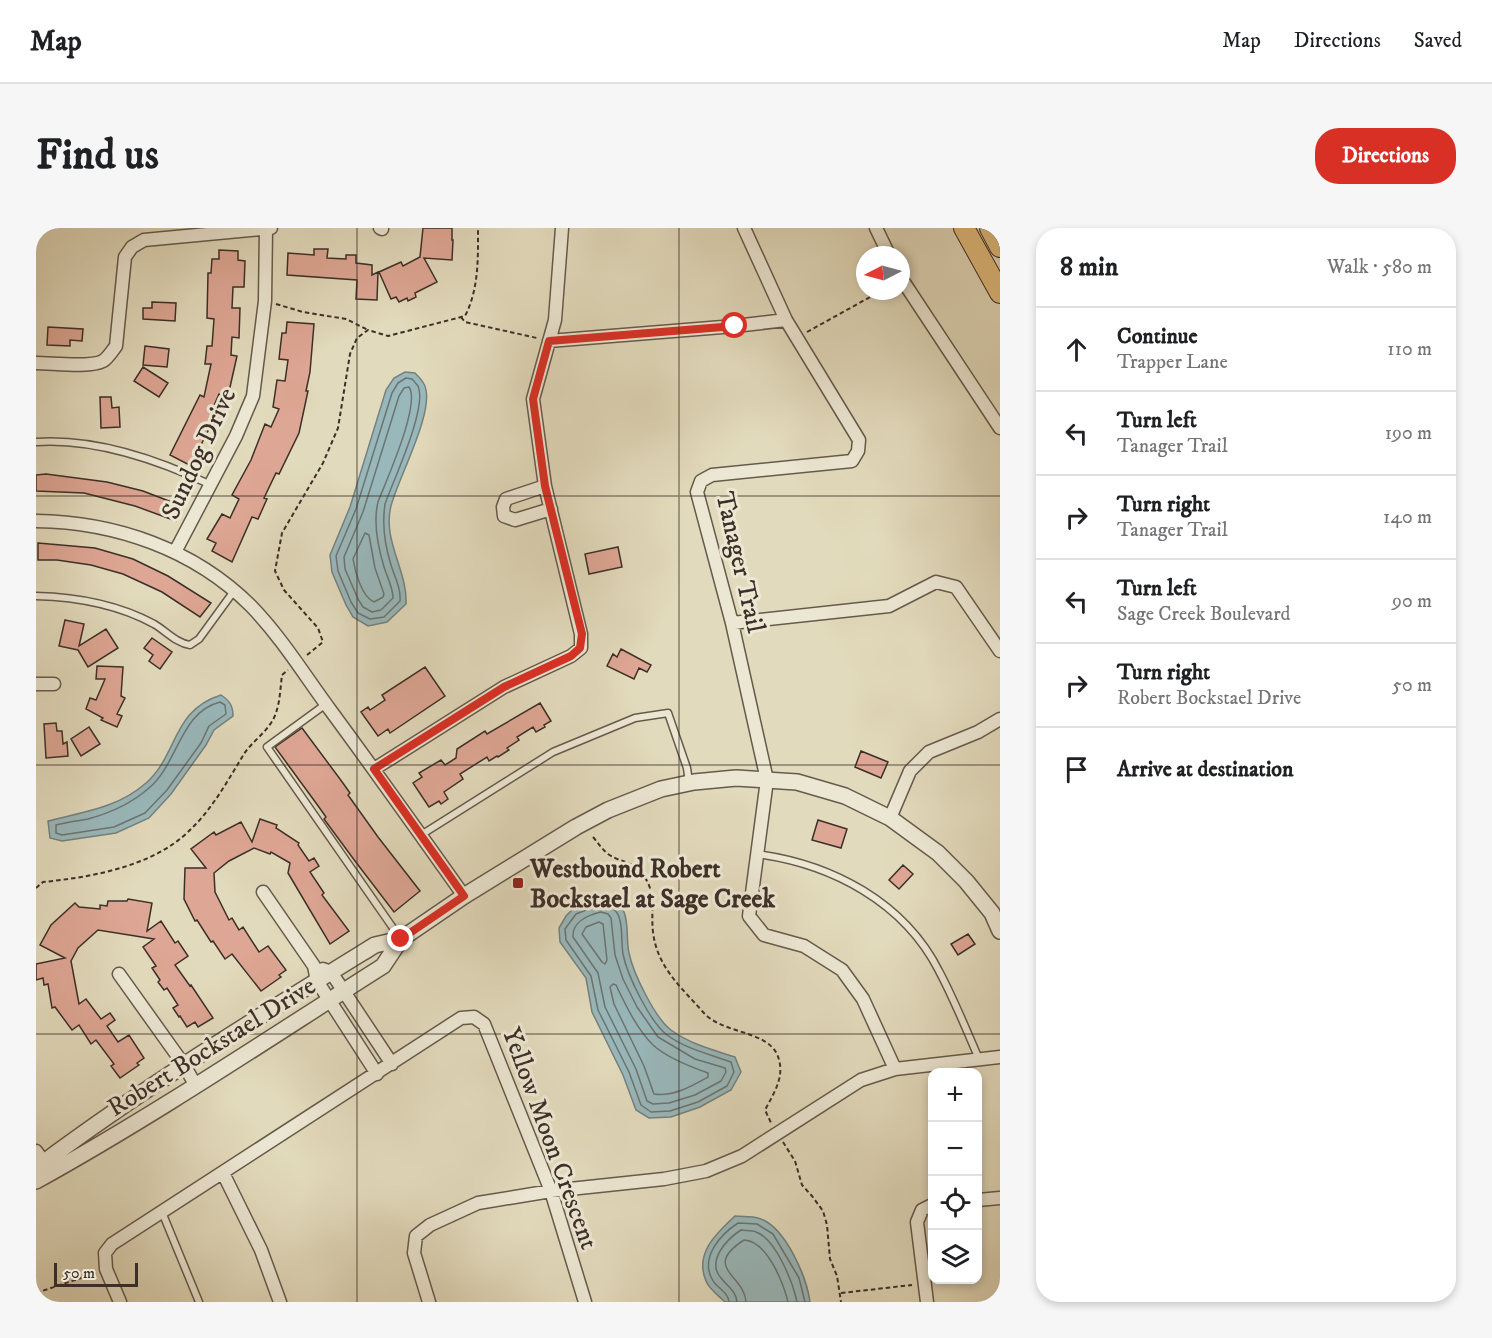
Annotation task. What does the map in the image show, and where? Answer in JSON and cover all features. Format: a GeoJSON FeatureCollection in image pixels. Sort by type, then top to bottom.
{"type":"FeatureCollection","features":[{"type":"Feature","properties":{"kind":"highway"},"geometry":{"type":"LineString","coordinates":[[964,228],[1000,293]]}},
{"type":"Feature","properties":{"kind":"highway"},"geometry":{"type":"LineString","coordinates":[[990,228],[1000,247]]}},
{"type":"Feature","properties":{"kind":"street","name":"Sundog Drive"},"geometry":{"type":"LineString","coordinates":[[175,552],[236,436],[253,396],[265,301],[266,228]]}},
{"type":"Feature","properties":{"kind":"street"},"geometry":{"type":"LineString","coordinates":[[36,363],[93,364],[104,360],[111,353],[116,346],[125,257],[132,247],[144,240],[271,228]]}},
{"type":"Feature","properties":{"kind":"street"},"geometry":{"type":"LineString","coordinates":[[374,769],[504,687],[571,656],[580,648],[582,634],[545,486],[533,399],[555,320],[562,228]]}},
{"type":"Feature","properties":{"kind":"street","name":"Tanager Trail"},"geometry":{"type":"LineString","coordinates":[[744,228],[786,320],[859,440],[858,452],[852,461],[712,475],[701,482],[697,492],[732,623],[767,780]]}},
{"type":"Feature","properties":{"kind":"street"},"geometry":{"type":"LineString","coordinates":[[876,228],[885,246]]}},
{"type":"Feature","properties":{"kind":"street"},"geometry":{"type":"LineString","coordinates":[[910,292],[1000,428]]}},
{"type":"Feature","properties":{"kind":"street"},"geometry":{"type":"LineString","coordinates":[[549,341],[786,320]]}},
{"type":"Feature","properties":{"kind":"street"},"geometry":{"type":"LineString","coordinates":[[545,486],[506,499],[502,507],[504,516],[515,520],[551,509]]}},
{"type":"Feature","properties":{"kind":"street"},"geometry":{"type":"LineString","coordinates":[[36,521],[76,523],[120,531],[175,552],[234,591],[273,631],[464,896]]}},
{"type":"Feature","properties":{"kind":"street"},"geometry":{"type":"LineString","coordinates":[[732,623],[889,606],[936,582],[956,586],[1000,651]]}},
{"type":"Feature","properties":{"kind":"street"},"geometry":{"type":"LineString","coordinates":[[36,684],[54,684]]}},
{"type":"Feature","properties":{"kind":"street"},"geometry":{"type":"LineString","coordinates":[[890,818],[910,771],[929,752],[978,732],[1000,719]]}},
{"type":"Feature","properties":{"kind":"street","name":"Robert Bockstael Drive"},"geometry":{"type":"LineString","coordinates":[[39,1160],[331,972],[375,945],[401,939],[464,896],[576,827],[641,795],[689,783],[736,778],[797,782],[845,796],[890,818],[938,853],[996,909],[1000,931]]}},
{"type":"Feature","properties":{"kind":"street"},"geometry":{"type":"LineString","coordinates":[[767,780],[749,916],[764,935],[804,945],[842,970],[863,999],[895,1069]]}},
{"type":"Feature","properties":{"kind":"street"},"geometry":{"type":"LineString","coordinates":[[263,892],[314,966],[317,981],[377,1074]]}},
{"type":"Feature","properties":{"kind":"street","name":"Robert Bockstael Drive"},"geometry":{"type":"LineString","coordinates":[[36,1181],[196,1086],[383,966],[401,939]]}},
{"type":"Feature","properties":{"kind":"street"},"geometry":{"type":"LineString","coordinates":[[314,966],[331,972],[392,1064]]}},
{"type":"Feature","properties":{"kind":"street"},"geometry":{"type":"LineString","coordinates":[[119,974],[184,1065],[196,1086]]}},
{"type":"Feature","properties":{"kind":"street","name":"Yellow Moon Crescent"},"geometry":{"type":"LineString","coordinates":[[106,1269],[105,1253],[112,1244],[461,1018],[474,1017],[484,1024],[551,1191],[585,1302]]}},
{"type":"Feature","properties":{"kind":"street"},"geometry":{"type":"LineString","coordinates":[[429,1302],[414,1253],[416,1236],[430,1225],[478,1203],[551,1191],[664,1179],[706,1171],[742,1156],[861,1080],[895,1069],[1000,1057]]}},
{"type":"Feature","properties":{"kind":"street"},"geometry":{"type":"LineString","coordinates":[[223,1173],[261,1250],[280,1302]]}},
{"type":"Feature","properties":{"kind":"street"},"geometry":{"type":"LineString","coordinates":[[982,1200],[1000,1198]]}},
{"type":"Feature","properties":{"kind":"street"},"geometry":{"type":"LineString","coordinates":[[927,1302],[917,1222],[922,1210],[928,1207]]}},
{"type":"Feature","properties":{"kind":"street"},"geometry":{"type":"LineString","coordinates":[[106,1269],[120,1302]]}},
{"type":"Feature","properties":{"kind":"lane"},"geometry":{"type":"LineString","coordinates":[[36,442],[80,445],[140,456],[211,485]]}},
{"type":"Feature","properties":{"kind":"lane"},"geometry":{"type":"LineString","coordinates":[[36,596],[93,601],[154,624],[176,640],[190,645],[198,639],[234,591]]}},
{"type":"Feature","properties":{"kind":"lane"},"geometry":{"type":"LineString","coordinates":[[326,704],[267,747],[401,939]]}},
{"type":"Feature","properties":{"kind":"lane"},"geometry":{"type":"LineString","coordinates":[[421,836],[552,752],[635,718],[668,713],[687,768],[689,783]]}},
{"type":"Feature","properties":{"kind":"lane"},"geometry":{"type":"LineString","coordinates":[[757,854],[807,864],[836,875],[861,888],[905,923],[939,970],[979,1059]]}},
{"type":"Feature","properties":{"kind":"lane"},"geometry":{"type":"LineString","coordinates":[[162,1212],[199,1302]]}},
{"type":"Feature","properties":{"kind":"path"},"geometry":{"type":"LineString","coordinates":[[265,301],[303,312],[346,319],[368,330],[388,336],[465,316],[472,302],[477,265],[478,228]]}},
{"type":"Feature","properties":{"kind":"path"},"geometry":{"type":"LineString","coordinates":[[796,338],[864,300]]}},
{"type":"Feature","properties":{"kind":"path"},"geometry":{"type":"LineString","coordinates":[[461,317],[465,322],[549,341]]}},
{"type":"Feature","properties":{"kind":"path"},"geometry":{"type":"LineString","coordinates":[[36,888],[44,882],[76,879],[113,870],[161,852],[191,830],[221,792],[250,745],[271,723],[278,705],[282,675],[323,642],[318,628],[284,590],[275,571],[282,533],[323,463],[338,428],[350,354],[357,338],[368,330]]}},
{"type":"Feature","properties":{"kind":"path"},"geometry":{"type":"LineString","coordinates":[[593,837],[610,855],[631,863],[648,883],[652,898],[655,948],[662,964],[670,974],[710,1019],[766,1042],[776,1052],[781,1079],[765,1110],[795,1161],[802,1185],[823,1211],[830,1259],[837,1276],[841,1302]]}},
{"type":"Feature","properties":{"kind":"path"},"geometry":{"type":"LineString","coordinates":[[36,1293],[106,1269]]}},
{"type":"Feature","properties":{"kind":"path"},"geometry":{"type":"LineString","coordinates":[[841,1293],[925,1283]]}},
{"type":"Feature","properties":{"kind":"water"},"geometry":{"type":"Polygon","coordinates":[[[405,372],[415,373],[419,377],[427,395],[421,426],[395,494],[389,519],[392,544],[406,592],[406,604],[387,622],[368,626],[353,617],[346,605],[332,572],[330,555],[350,507],[386,390],[394,378],[405,372]]]}},
{"type":"Feature","properties":{"kind":"water"},"geometry":{"type":"Polygon","coordinates":[[[221,695],[230,704],[233,716],[214,730],[171,794],[149,818],[116,833],[62,841],[50,838],[48,821],[112,804],[146,783],[164,760],[184,722],[193,711],[205,702],[221,695]]]}},
{"type":"Feature","properties":{"kind":"water"},"geometry":{"type":"Polygon","coordinates":[[[601,898],[617,904],[624,912],[631,962],[658,1016],[678,1035],[735,1057],[741,1072],[731,1090],[700,1107],[671,1117],[649,1118],[636,1110],[623,1075],[592,1012],[586,978],[560,942],[559,928],[566,916],[573,909],[601,898]]]}},
{"type":"Feature","properties":{"kind":"water"},"geometry":{"type":"Polygon","coordinates":[[[735,1216],[758,1218],[768,1223],[786,1241],[799,1267],[810,1302],[725,1302],[712,1290],[707,1284],[703,1271],[705,1253],[721,1229],[735,1216]]]}},
{"type":"Feature","properties":{"kind":"building"},"geometry":{"type":"Polygon","coordinates":[[[423,228],[452,228],[452,260],[424,258],[437,282],[415,293],[416,297],[408,301],[407,298],[399,302],[396,297],[391,299],[379,272],[401,262],[403,266],[420,257],[423,228]]]}},
{"type":"Feature","properties":{"kind":"building"},"geometry":{"type":"Polygon","coordinates":[[[314,249],[328,249],[327,258],[346,259],[346,255],[356,255],[356,263],[372,265],[372,275],[378,272],[377,300],[356,299],[357,280],[287,275],[288,253],[314,255],[314,249]]]}},
{"type":"Feature","properties":{"kind":"building"},"geometry":{"type":"Polygon","coordinates":[[[219,250],[238,251],[238,260],[245,261],[244,287],[233,287],[232,308],[240,308],[239,338],[232,337],[231,355],[237,356],[228,396],[219,394],[212,410],[224,415],[219,427],[212,423],[196,455],[202,458],[197,469],[170,455],[200,395],[204,397],[211,364],[205,364],[207,346],[212,346],[214,319],[207,318],[208,273],[211,273],[212,259],[219,259],[219,250]]]}},
{"type":"Feature","properties":{"kind":"building"},"geometry":{"type":"Polygon","coordinates":[[[152,302],[176,303],[175,321],[143,319],[143,308],[152,308],[152,302]]]}},
{"type":"Feature","properties":{"kind":"building"},"geometry":{"type":"Polygon","coordinates":[[[287,322],[314,324],[306,391],[308,391],[299,433],[279,474],[276,473],[264,498],[267,499],[258,519],[252,517],[232,562],[212,551],[216,543],[207,539],[222,514],[230,518],[239,499],[232,495],[251,460],[265,424],[271,427],[279,409],[273,407],[277,380],[285,381],[288,360],[279,359],[282,333],[286,333],[287,322]]]}},
{"type":"Feature","properties":{"kind":"building"},"geometry":{"type":"Polygon","coordinates":[[[48,327],[83,329],[82,341],[70,340],[70,346],[47,345],[48,327]]]}},
{"type":"Feature","properties":{"kind":"building"},"geometry":{"type":"Polygon","coordinates":[[[145,346],[169,349],[167,367],[143,365],[145,346]]]}},
{"type":"Feature","properties":{"kind":"building"},"geometry":{"type":"Polygon","coordinates":[[[143,367],[168,383],[159,397],[134,381],[143,367]]]}},
{"type":"Feature","properties":{"kind":"building"},"geometry":{"type":"Polygon","coordinates":[[[100,397],[111,397],[112,408],[119,407],[120,427],[101,428],[100,397]]]}},
{"type":"Feature","properties":{"kind":"building"},"geometry":{"type":"Polygon","coordinates":[[[46,474],[107,482],[143,491],[182,506],[176,521],[135,506],[84,493],[36,491],[36,475],[46,474]]]}},
{"type":"Feature","properties":{"kind":"building"},"geometry":{"type":"Polygon","coordinates":[[[38,543],[95,548],[133,559],[168,576],[211,603],[200,617],[162,592],[123,574],[91,565],[38,560],[38,543]]]}},
{"type":"Feature","properties":{"kind":"building"},"geometry":{"type":"Polygon","coordinates":[[[618,547],[622,567],[589,574],[585,554],[618,547]]]}},
{"type":"Feature","properties":{"kind":"building"},"geometry":{"type":"Polygon","coordinates":[[[65,620],[84,624],[79,646],[106,629],[118,648],[88,667],[78,650],[59,646],[65,620]]]}},
{"type":"Feature","properties":{"kind":"building"},"geometry":{"type":"Polygon","coordinates":[[[152,638],[172,652],[160,669],[149,661],[153,655],[144,648],[152,638]]]}},
{"type":"Feature","properties":{"kind":"building"},"geometry":{"type":"Polygon","coordinates":[[[621,649],[651,665],[647,672],[639,668],[634,679],[607,666],[613,654],[617,657],[621,649]]]}},
{"type":"Feature","properties":{"kind":"building"},"geometry":{"type":"Polygon","coordinates":[[[97,666],[123,667],[121,696],[125,698],[117,714],[122,716],[117,727],[101,720],[103,718],[86,709],[90,698],[96,700],[105,679],[96,679],[97,666]]]}},
{"type":"Feature","properties":{"kind":"building"},"geometry":{"type":"Polygon","coordinates":[[[425,667],[445,696],[390,733],[388,729],[378,736],[361,712],[368,707],[370,710],[385,700],[382,695],[425,667]]]}},
{"type":"Feature","properties":{"kind":"building"},"geometry":{"type":"Polygon","coordinates":[[[540,703],[551,721],[544,725],[545,727],[536,732],[533,727],[517,737],[519,740],[507,748],[509,750],[489,761],[487,757],[460,774],[463,779],[444,792],[448,799],[441,804],[439,801],[429,807],[413,783],[422,777],[419,773],[441,760],[445,765],[456,758],[457,749],[485,731],[487,734],[540,703]]]}},
{"type":"Feature","properties":{"kind":"building"},"geometry":{"type":"Polygon","coordinates":[[[56,723],[57,731],[62,731],[63,744],[67,742],[68,756],[46,758],[44,724],[56,723]]]}},
{"type":"Feature","properties":{"kind":"building"},"geometry":{"type":"Polygon","coordinates":[[[89,727],[100,744],[81,756],[71,739],[89,727]]]}},
{"type":"Feature","properties":{"kind":"building"},"geometry":{"type":"Polygon","coordinates":[[[302,728],[350,793],[348,795],[378,837],[420,891],[394,912],[324,819],[326,817],[275,747],[302,728]]]}},
{"type":"Feature","properties":{"kind":"building"},"geometry":{"type":"Polygon","coordinates":[[[861,751],[888,762],[881,778],[855,767],[861,751]]]}},
{"type":"Feature","properties":{"kind":"building"},"geometry":{"type":"Polygon","coordinates":[[[260,819],[277,825],[276,828],[299,843],[298,845],[309,861],[314,858],[319,866],[310,872],[324,893],[322,895],[349,931],[330,944],[288,873],[290,863],[271,852],[270,854],[254,848],[229,861],[214,873],[215,892],[229,920],[232,918],[239,930],[243,927],[259,952],[268,946],[286,970],[279,975],[281,977],[261,991],[232,954],[225,959],[197,920],[195,921],[184,899],[185,868],[206,868],[191,849],[214,832],[216,835],[241,822],[252,842],[260,819]]]}},
{"type":"Feature","properties":{"kind":"building"},"geometry":{"type":"Polygon","coordinates":[[[818,820],[847,829],[841,848],[812,840],[818,820]]]}},
{"type":"Feature","properties":{"kind":"building"},"geometry":{"type":"Polygon","coordinates":[[[903,865],[913,874],[899,889],[889,880],[903,865]]]}},
{"type":"Feature","properties":{"kind":"building"},"geometry":{"type":"Polygon","coordinates":[[[128,899],[152,903],[147,931],[161,921],[175,943],[178,941],[188,956],[175,965],[213,1018],[198,1027],[195,1022],[187,1027],[179,1017],[173,1008],[178,1005],[167,988],[164,990],[158,982],[160,980],[152,968],[156,966],[143,947],[154,939],[98,930],[78,948],[71,961],[79,1004],[86,999],[101,1019],[110,1013],[115,1020],[107,1026],[118,1042],[129,1035],[144,1058],[137,1063],[139,1065],[120,1078],[111,1066],[114,1064],[96,1040],[91,1044],[79,1025],[72,1030],[55,1007],[52,1008],[48,984],[44,985],[43,978],[36,980],[36,964],[65,958],[40,945],[51,925],[75,903],[79,907],[100,909],[100,905],[107,906],[108,901],[127,901],[128,899]]]}},
{"type":"Feature","properties":{"kind":"building"},"geometry":{"type":"Polygon","coordinates":[[[968,934],[975,944],[958,955],[951,944],[968,934]]]}},
{"type":"Feature","properties":{"kind":"place","name":"Westbound Robert Bockstael at Sage Creek"},"geometry":{"type":"Point","coordinates":[518,883]}},
{"type":"Feature","properties":{"kind":"route"},"geometry":{"type":"LineString","coordinates":[[401,939],[464,896],[374,769],[504,687],[571,656],[580,648],[582,634],[542,471],[533,399],[549,341],[735,326]]}}]}
